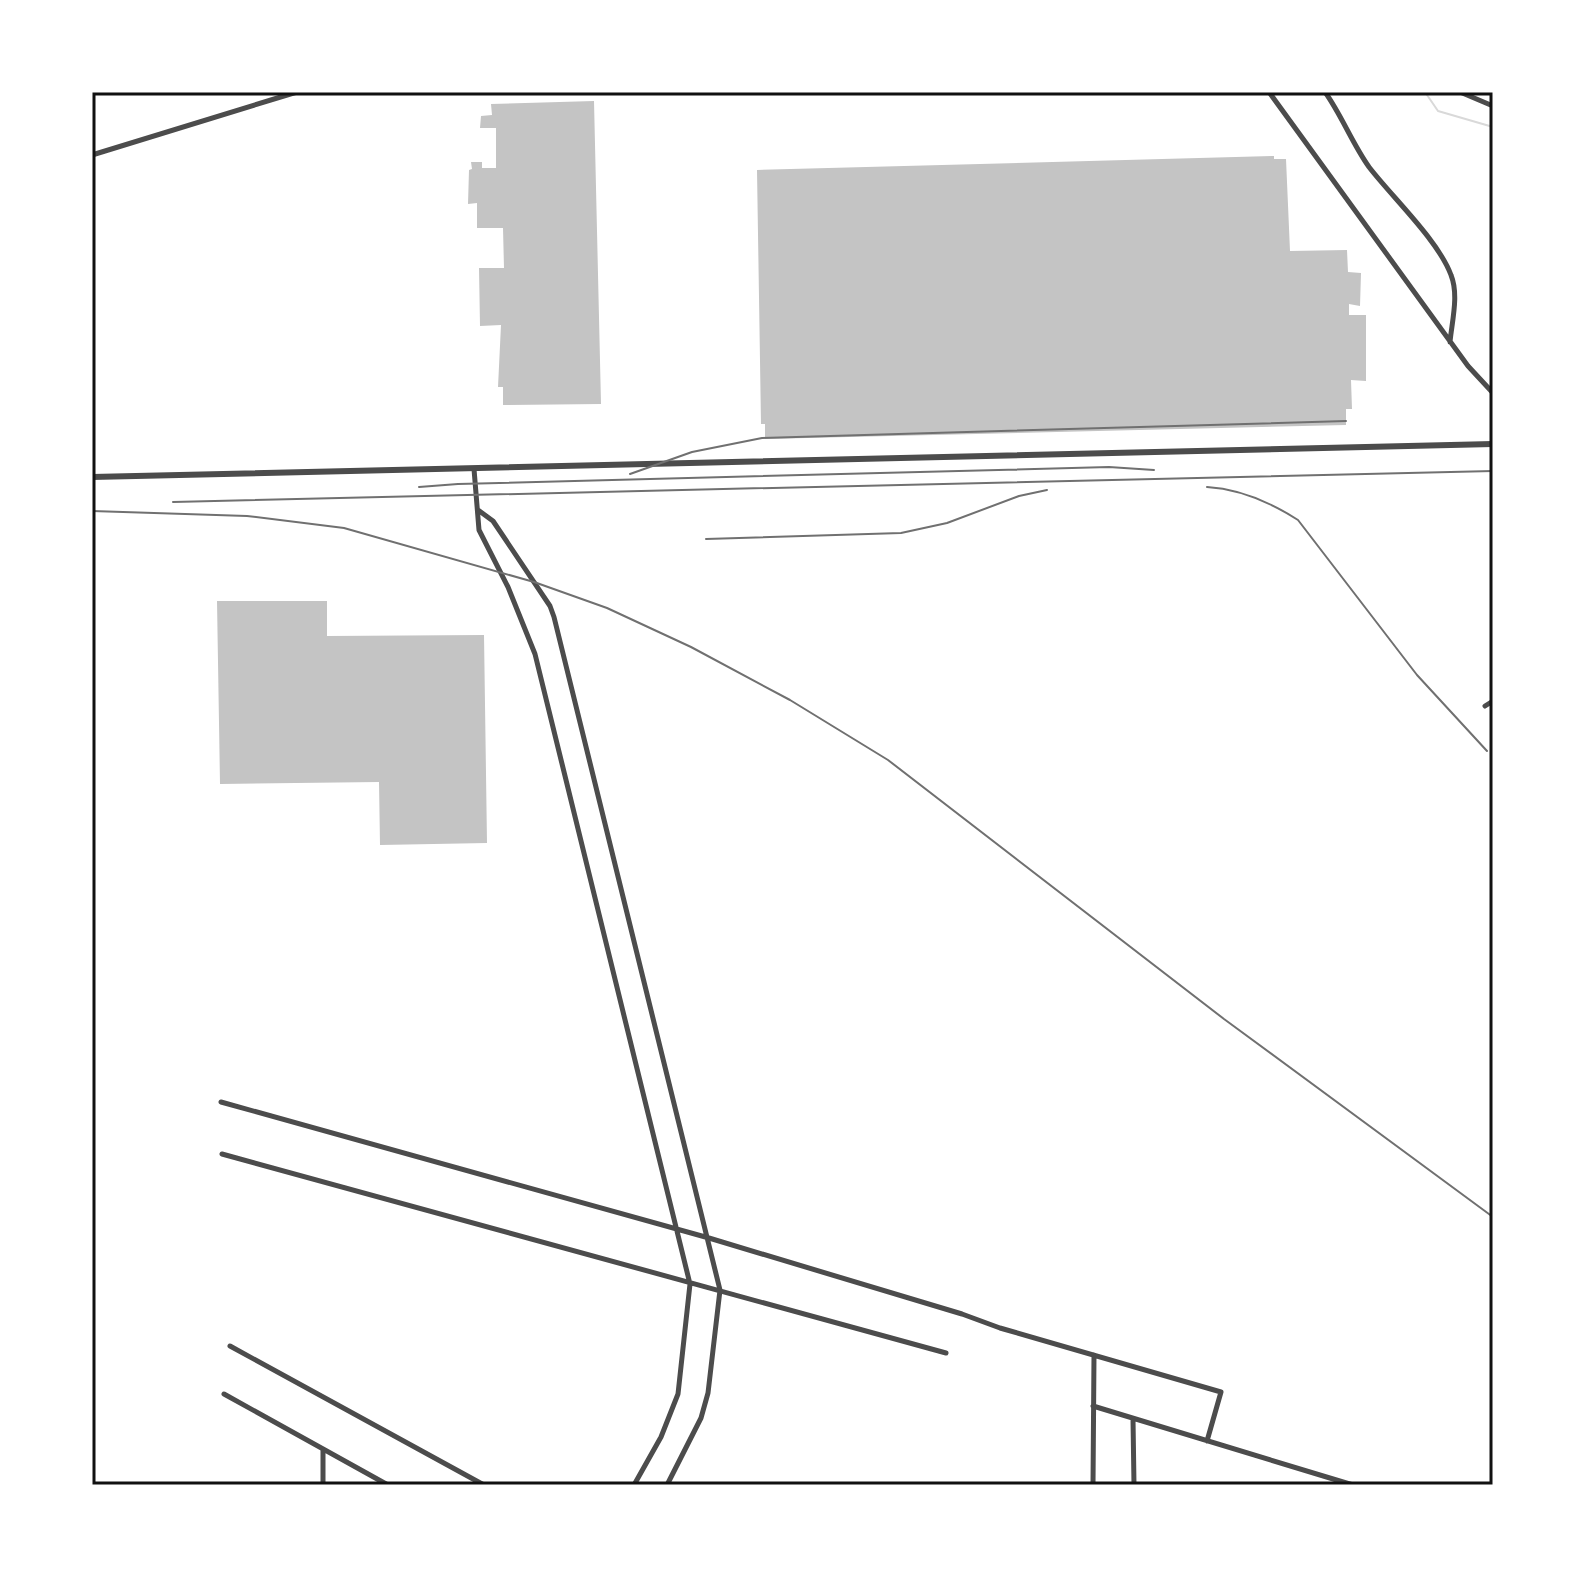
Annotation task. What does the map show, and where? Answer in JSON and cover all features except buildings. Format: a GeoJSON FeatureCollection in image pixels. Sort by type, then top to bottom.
{"type":"FeatureCollection","features":[{"type":"Feature","properties":{"kind":"street"},"geometry":{"type":"LineString","coordinates":[[92,155],[297,92]]}},
{"type":"Feature","properties":{"kind":"street"},"geometry":{"type":"LineString","coordinates":[[1269,92],[1450,342],[1493,393]]}},
{"type":"Feature","properties":{"kind":"street"},"geometry":{"type":"LineString","coordinates":[[1325,92],[1371,169],[1416,224],[1451,276],[1454,294],[1450,342]]}},
{"type":"Feature","properties":{"kind":"street"},"geometry":{"type":"LineString","coordinates":[[1460,92],[1493,106]]}},
{"type":"Feature","properties":{"kind":"street"},"geometry":{"type":"LineString","coordinates":[[92,477],[1493,444]]}},
{"type":"Feature","properties":{"kind":"street"},"geometry":{"type":"LineString","coordinates":[[474,469],[479,530],[520,613],[535,654],[690,1284],[678,1394],[661,1437],[634,1485]]}},
{"type":"Feature","properties":{"kind":"street"},"geometry":{"type":"LineString","coordinates":[[477,509],[493,521],[552,610],[720,1290],[708,1393],[701,1418],[667,1485]]}},
{"type":"Feature","properties":{"kind":"street"},"geometry":{"type":"LineString","coordinates":[[1485,706],[1493,701]]}},
{"type":"Feature","properties":{"kind":"street"},"geometry":{"type":"LineString","coordinates":[[221,1102],[709,1238],[1221,1392],[1207,1441]]}},
{"type":"Feature","properties":{"kind":"street"},"geometry":{"type":"LineString","coordinates":[[222,1154],[946,1353]]}},
{"type":"Feature","properties":{"kind":"street"},"geometry":{"type":"LineString","coordinates":[[230,1346],[484,1485]]}},
{"type":"Feature","properties":{"kind":"street"},"geometry":{"type":"LineString","coordinates":[[1093,1485],[1094,1355]]}},
{"type":"Feature","properties":{"kind":"street"},"geometry":{"type":"LineString","coordinates":[[224,1394],[388,1485]]}},
{"type":"Feature","properties":{"kind":"street"},"geometry":{"type":"LineString","coordinates":[[1093,1406],[1353,1485]]}},
{"type":"Feature","properties":{"kind":"street"},"geometry":{"type":"LineString","coordinates":[[1133,1419],[1134,1485]]}},
{"type":"Feature","properties":{"kind":"street"},"geometry":{"type":"LineString","coordinates":[[323,1450],[323,1485]]}},
{"type":"Feature","properties":{"kind":"waterway"},"geometry":{"type":"LineString","coordinates":[[1425,92],[1438,111],[1493,127]]}},
{"type":"Feature","properties":{"kind":"railway"},"geometry":{"type":"LineString","coordinates":[[630,474],[692,452],[762,438],[1346,421]]}},
{"type":"Feature","properties":{"kind":"railway"},"geometry":{"type":"LineString","coordinates":[[419,487],[1109,467],[1154,470]]}},
{"type":"Feature","properties":{"kind":"railway"},"geometry":{"type":"LineString","coordinates":[[173,502],[1493,471]]}},
{"type":"Feature","properties":{"kind":"railway"},"geometry":{"type":"LineString","coordinates":[[1207,487],[1232,490],[1255,498],[1298,520],[1417,675],[1487,751]]}},
{"type":"Feature","properties":{"kind":"railway"},"geometry":{"type":"LineString","coordinates":[[706,539],[901,533],[947,523],[1019,496],[1047,490]]}},
{"type":"Feature","properties":{"kind":"railway"},"geometry":{"type":"LineString","coordinates":[[92,511],[247,516],[344,528],[534,582],[607,608],[691,647],[790,700],[888,760],[1224,1019],[1493,1217]]}}]}
